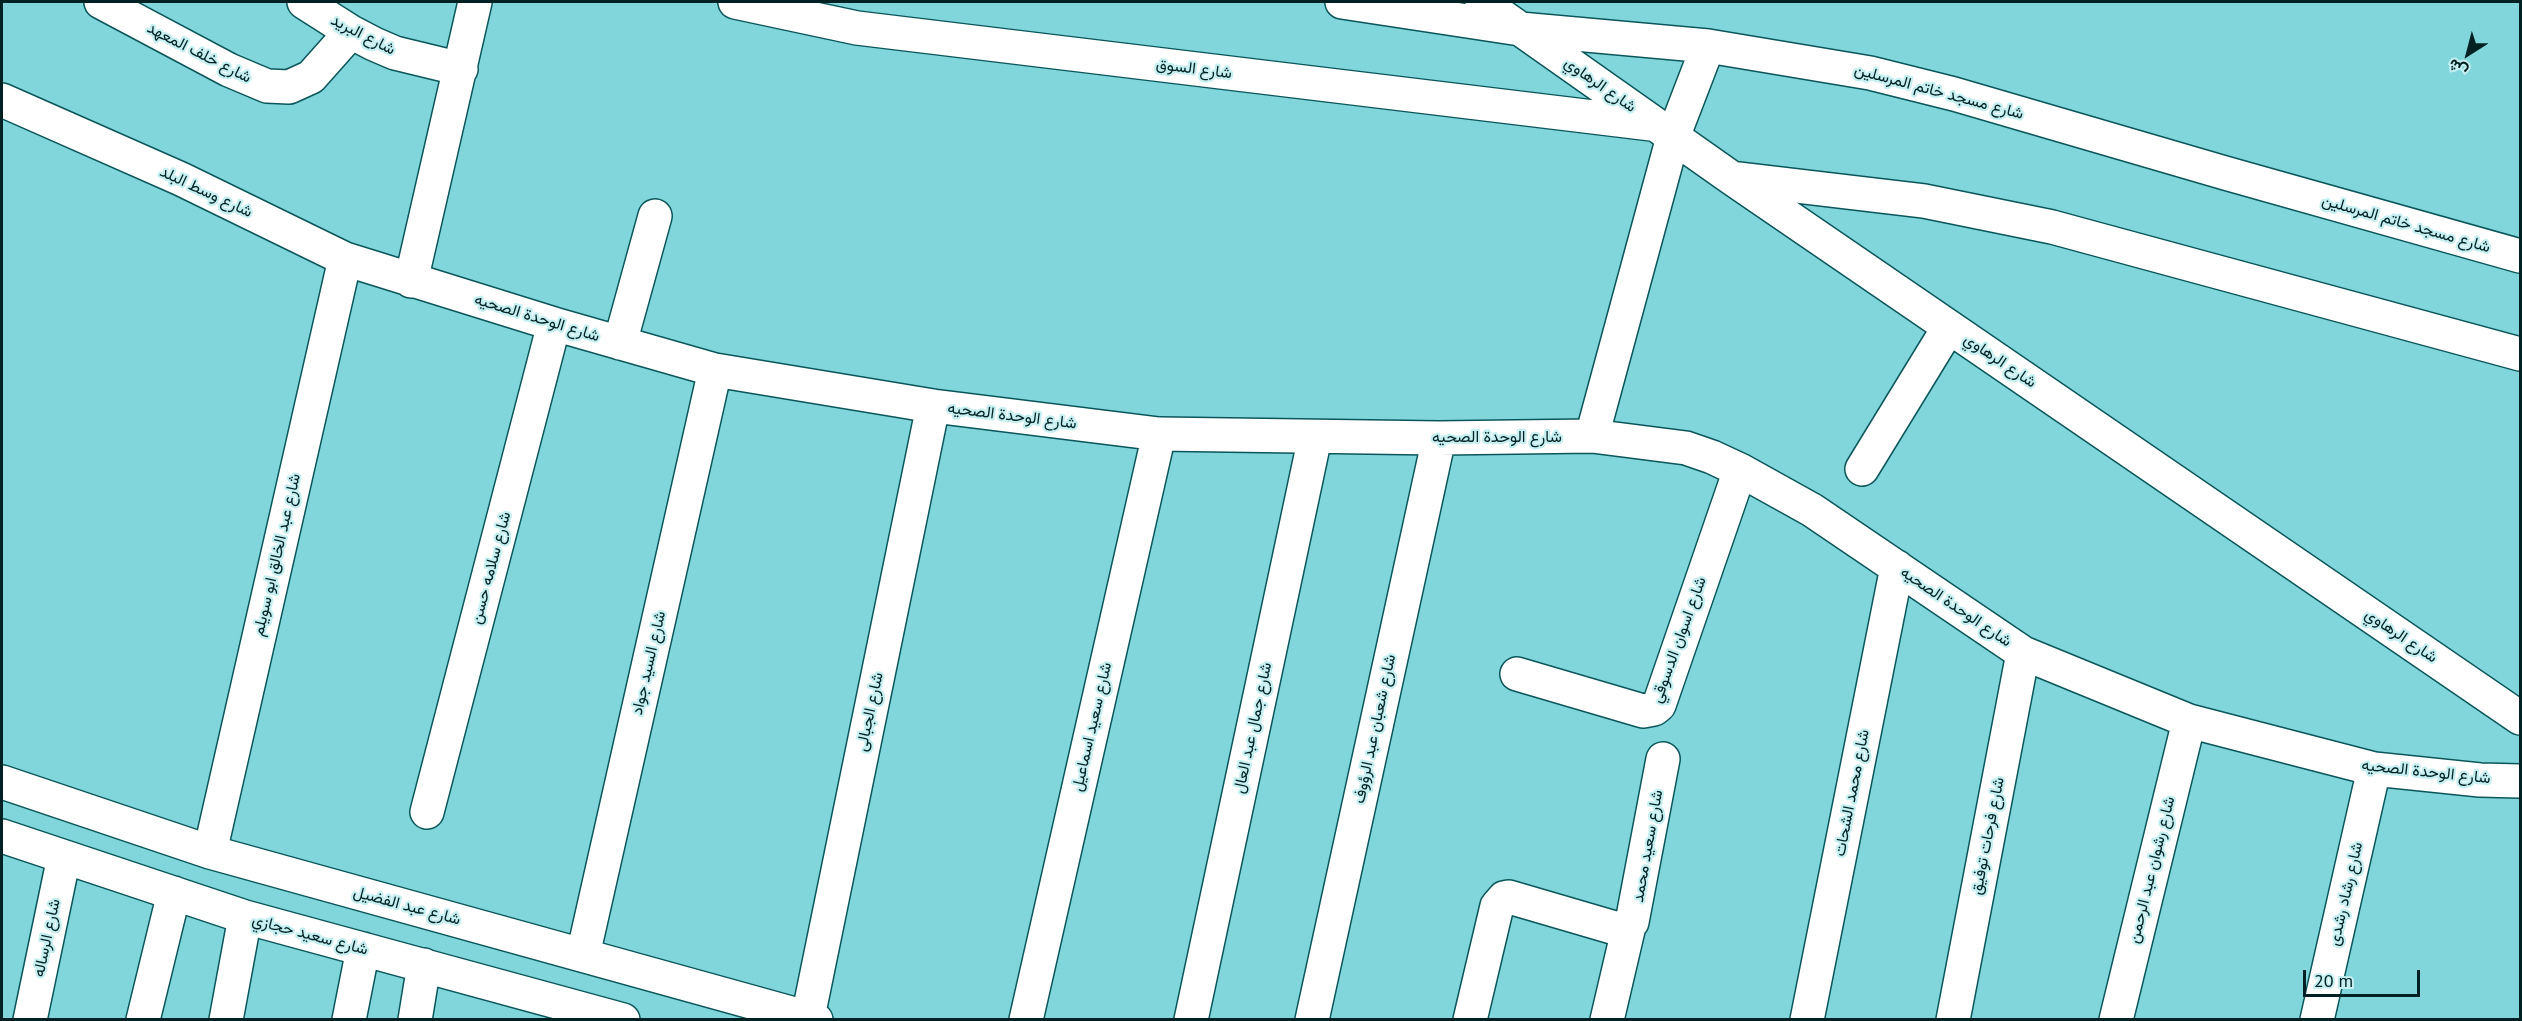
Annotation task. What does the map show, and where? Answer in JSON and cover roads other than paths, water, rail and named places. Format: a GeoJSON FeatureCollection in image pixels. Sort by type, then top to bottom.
{"type":"FeatureCollection","features":[{"type":"Feature","properties":{"kind":"street","name":"شارع خلف المعهد"},"geometry":{"type":"LineString","coordinates":[[101,2],[229,70],[267,86],[289,87],[311,77],[351,32]]}},
{"type":"Feature","properties":{"kind":"street","name":"شارع البريد"},"geometry":{"type":"LineString","coordinates":[[304,2],[351,32],[395,53],[461,69]]}},
{"type":"Feature","properties":{"kind":"street"},"geometry":{"type":"LineString","coordinates":[[411,281],[475,2]]}},
{"type":"Feature","properties":{"kind":"street","name":"شارع السوق"},"geometry":{"type":"LineString","coordinates":[[735,2],[857,28],[1664,130]]}},
{"type":"Feature","properties":{"kind":"street","name":"شارع مسجد خاتم المرسلين"},"geometry":{"type":"LineString","coordinates":[[1342,2],[1520,29],[1708,46],[1870,73],[1954,94],[2520,256]]}},
{"type":"Feature","properties":{"kind":"street","name":"شارع الرهاوي"},"geometry":{"type":"LineString","coordinates":[[1482,2],[1733,179],[2520,718]]}},
{"type":"Feature","properties":{"kind":"street"},"geometry":{"type":"LineString","coordinates":[[1592,436],[1664,130],[1708,46]]}},
{"type":"Feature","properties":{"kind":"street","name":"شارع وسط البلد"},"geometry":{"type":"LineString","coordinates":[[2,100],[181,179],[345,259],[411,281]]}},
{"type":"Feature","properties":{"kind":"street"},"geometry":{"type":"LineString","coordinates":[[1733,179],[1924,201],[2052,227],[2520,354]]}},
{"type":"Feature","properties":{"kind":"street"},"geometry":{"type":"LineString","coordinates":[[620,343],[655,216]]}},
{"type":"Feature","properties":{"kind":"street","name":"شارع عبد الخالق ابو سويلم"},"geometry":{"type":"LineString","coordinates":[[210,852],[345,259]]}},
{"type":"Feature","properties":{"kind":"street","name":"شارع الوحدة الصحيه"},"geometry":{"type":"LineString","coordinates":[[411,281],[715,370],[933,406],[1159,434],[1439,438],[1592,436],[1686,448],[1740,470],[1812,510],[2023,653],[2189,722],[2374,769],[2480,780],[2520,781]]}},
{"type":"Feature","properties":{"kind":"street","name":"شارع سلامه حسن"},"geometry":{"type":"LineString","coordinates":[[428,812],[554,324]]}},
{"type":"Feature","properties":{"kind":"street"},"geometry":{"type":"LineString","coordinates":[[1862,469],[1949,327]]}},
{"type":"Feature","properties":{"kind":"street","name":"شارع السيد جواد"},"geometry":{"type":"LineString","coordinates":[[582,955],[715,370]]}},
{"type":"Feature","properties":{"kind":"street","name":"شارع الجبالى"},"geometry":{"type":"LineString","coordinates":[[812,1018],[933,406]]}},
{"type":"Feature","properties":{"kind":"street","name":"شارع سعيد اسماعيل"},"geometry":{"type":"LineString","coordinates":[[1026,1020],[1159,434]]}},
{"type":"Feature","properties":{"kind":"street","name":"شارع جمال عبد العال"},"geometry":{"type":"LineString","coordinates":[[1191,1020],[1315,436]]}},
{"type":"Feature","properties":{"kind":"street","name":"شارع شعبان عبد الرؤوف"},"geometry":{"type":"LineString","coordinates":[[1312,1020],[1439,438]]}},
{"type":"Feature","properties":{"kind":"street","name":"شارع اسوان الدسوقي"},"geometry":{"type":"LineString","coordinates":[[1517,674],[1642,711],[1654,709],[1659,705],[1740,470]]}},
{"type":"Feature","properties":{"kind":"street","name":"شارع محمد الشحات"},"geometry":{"type":"LineString","coordinates":[[1806,1020],[1897,567]]}},
{"type":"Feature","properties":{"kind":"street","name":"شارع فرحات توفيق"},"geometry":{"type":"LineString","coordinates":[[1953,1020],[2023,653]]}},
{"type":"Feature","properties":{"kind":"street","name":"شارع رشوان عبد الرحمن"},"geometry":{"type":"LineString","coordinates":[[2116,1020],[2189,722]]}},
{"type":"Feature","properties":{"kind":"street","name":"شارع سعيد محمد"},"geometry":{"type":"LineString","coordinates":[[1607,1020],[1629,926],[1635,918],[1663,759]]}},
{"type":"Feature","properties":{"kind":"street","name":"شارع رشاد رشدى"},"geometry":{"type":"LineString","coordinates":[[2317,1020],[2374,769]]}},
{"type":"Feature","properties":{"kind":"street","name":"شارع عبد الفضيل"},"geometry":{"type":"LineString","coordinates":[[2,782],[210,852],[812,1018]]}},
{"type":"Feature","properties":{"kind":"street","name":"شارع سعيد حجازي"},"geometry":{"type":"LineString","coordinates":[[2,836],[245,917],[618,1019]]}},
{"type":"Feature","properties":{"kind":"street","name":"شارع الرساله"},"geometry":{"type":"LineString","coordinates":[[30,1020],[63,857]]}},
{"type":"Feature","properties":{"kind":"street"},"geometry":{"type":"LineString","coordinates":[[143,1020],[174,893]]}},
{"type":"Feature","properties":{"kind":"street"},"geometry":{"type":"LineString","coordinates":[[1470,1020],[1497,906],[1503,898],[1514,898],[1615,928],[1629,926]]}},
{"type":"Feature","properties":{"kind":"street"},"geometry":{"type":"LineString","coordinates":[[226,1020],[245,917]]}},
{"type":"Feature","properties":{"kind":"street"},"geometry":{"type":"LineString","coordinates":[[349,1020],[363,949]]}},
{"type":"Feature","properties":{"kind":"street"},"geometry":{"type":"LineString","coordinates":[[415,1020],[424,965]]}}]}
